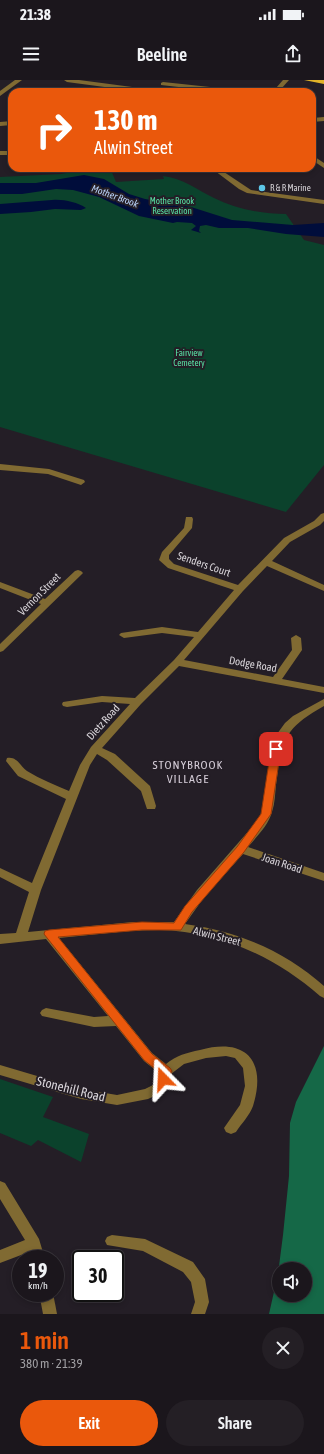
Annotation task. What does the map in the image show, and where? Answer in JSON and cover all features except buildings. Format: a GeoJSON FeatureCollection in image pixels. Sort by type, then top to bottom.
{"type":"FeatureCollection","features":[{"type":"Feature","properties":{"kind":"main road"},"geometry":{"type":"LineString","coordinates":[[307,80],[324,82]]}},
{"type":"Feature","properties":{"kind":"street"},"geometry":{"type":"LineString","coordinates":[[8,88],[19,80]]}},
{"type":"Feature","properties":{"kind":"street"},"geometry":{"type":"LineString","coordinates":[[67,80],[126,88]]}},
{"type":"Feature","properties":{"kind":"street"},"geometry":{"type":"LineString","coordinates":[[279,88],[286,80]]}},
{"type":"Feature","properties":{"kind":"street"},"geometry":{"type":"LineString","coordinates":[[165,82],[199,88]]}},
{"type":"Feature","properties":{"kind":"street"},"geometry":{"type":"LineString","coordinates":[[0,94],[8,96]]}},
{"type":"Feature","properties":{"kind":"street"},"geometry":{"type":"LineString","coordinates":[[220,172],[250,192],[324,202]]}},
{"type":"Feature","properties":{"kind":"street"},"geometry":{"type":"LineString","coordinates":[[0,467],[49,472],[81,482]]}},
{"type":"Feature","properties":{"kind":"street","name":"Dietz Road"},"geometry":{"type":"LineString","coordinates":[[20,937],[35,890],[85,765],[95,748],[137,702],[177,662],[240,589],[287,540],[316,523],[324,516]]}},
{"type":"Feature","properties":{"kind":"street","name":"Senders Court"},"geometry":{"type":"LineString","coordinates":[[189,519],[188,528],[165,554],[164,560],[171,566],[240,589]]}},
{"type":"Feature","properties":{"kind":"street"},"geometry":{"type":"LineString","coordinates":[[266,562],[323,587]]}},
{"type":"Feature","properties":{"kind":"street","name":"Vernon Street"},"geometry":{"type":"LineString","coordinates":[[0,649],[78,573]]}},
{"type":"Feature","properties":{"kind":"street"},"geometry":{"type":"LineString","coordinates":[[2,586],[46,603]]}},
{"type":"Feature","properties":{"kind":"street"},"geometry":{"type":"LineString","coordinates":[[124,635],[146,631],[180,630],[200,635]]}},
{"type":"Feature","properties":{"kind":"street"},"geometry":{"type":"LineString","coordinates":[[276,680],[297,650],[296,638]]}},
{"type":"Feature","properties":{"kind":"street","name":"Dodge Road"},"geometry":{"type":"LineString","coordinates":[[177,662],[324,690]]}},
{"type":"Feature","properties":{"kind":"street"},"geometry":{"type":"LineString","coordinates":[[67,704],[87,699],[120,699],[137,702]]}},
{"type":"Feature","properties":{"kind":"street"},"geometry":{"type":"LineString","coordinates":[[177,927],[188,909],[241,849],[266,814],[276,749],[280,736],[290,724],[302,714],[324,702]]}},
{"type":"Feature","properties":{"kind":"street"},"geometry":{"type":"LineString","coordinates":[[95,748],[111,757],[146,789],[152,806]]}},
{"type":"Feature","properties":{"kind":"street"},"geometry":{"type":"LineString","coordinates":[[11,761],[22,773],[72,798]]}},
{"type":"Feature","properties":{"kind":"street","name":"Joan Road"},"geometry":{"type":"LineString","coordinates":[[241,849],[324,877]]}},
{"type":"Feature","properties":{"kind":"street"},"geometry":{"type":"LineString","coordinates":[[0,872],[35,890]]}},
{"type":"Feature","properties":{"kind":"street","name":"Alwin Street"},"geometry":{"type":"LineString","coordinates":[[0,939],[142,926],[177,927],[216,934],[256,947],[292,967],[324,994]]}},
{"type":"Feature","properties":{"kind":"street"},"geometry":{"type":"LineString","coordinates":[[49,934],[148,1057],[166,1071],[180,1060],[206,1053],[226,1051],[240,1054],[249,1066],[251,1086],[246,1107],[231,1128]]}},
{"type":"Feature","properties":{"kind":"street"},"geometry":{"type":"LineString","coordinates":[[46,1013],[94,1022],[119,1021]]}},
{"type":"Feature","properties":{"kind":"street","name":"Stonehill Road"},"geometry":{"type":"LineString","coordinates":[[0,1070],[81,1094],[117,1100],[148,1094],[160,1087],[166,1071]]}},
{"type":"Feature","properties":{"kind":"street"},"geometry":{"type":"LineString","coordinates":[[0,1187],[34,1243],[36,1250]]}},
{"type":"Feature","properties":{"kind":"street"},"geometry":{"type":"LineString","coordinates":[[112,1241],[144,1245],[188,1266],[198,1279],[202,1302],[198,1314]]}},
{"type":"Feature","properties":{"kind":"street"},"geometry":{"type":"LineString","coordinates":[[0,1257],[34,1243]]}},
{"type":"Feature","properties":{"kind":"street"},"geometry":{"type":"LineString","coordinates":[[48,1302],[50,1314]]}},
{"type":"Feature","properties":{"kind":"green space","name":"Fairview Cemetery"},"geometry":{"type":"Polygon","coordinates":[[[72,172],[112,172],[116,182],[164,179],[163,176],[170,177],[190,185],[222,202],[240,208],[258,212],[286,214],[304,240],[324,245],[324,465],[286,512],[0,427],[0,177],[61,174],[72,172]]]}},
{"type":"Feature","properties":{"kind":"green space"},"geometry":{"type":"Polygon","coordinates":[[[324,1046],[324,1314],[269,1314],[272,1301],[272,1302],[312,1302],[312,1262],[280,1262],[289,1176],[290,1123],[296,1102],[324,1046]]]}},
{"type":"Feature","properties":{"kind":"green space"},"geometry":{"type":"Polygon","coordinates":[[[0,1079],[53,1097],[43,1117],[89,1134],[81,1162],[38,1140],[31,1146],[0,1133],[0,1079]]]}},
{"type":"Feature","properties":{"kind":"water","name":"Mother Brook"},"geometry":{"type":"Polygon","coordinates":[[[84,175],[104,179],[129,194],[145,199],[191,207],[232,220],[293,225],[324,223],[324,237],[286,234],[248,228],[219,228],[206,225],[200,226],[199,231],[201,233],[191,230],[196,226],[192,223],[173,223],[139,216],[99,197],[73,190],[56,189],[22,194],[0,194],[0,183],[36,183],[84,175]]]}},
{"type":"Feature","properties":{"kind":"water"},"geometry":{"type":"Polygon","coordinates":[[[52,200],[70,201],[86,208],[81,210],[55,209],[0,214],[0,204],[52,200]]]}},
{"type":"Feature","properties":{"kind":"place","name":"R & R Marine"},"geometry":{"type":"Point","coordinates":[262,188]}},
{"type":"Feature","properties":{"kind":"district","name":"STONYBROOK VILLAGE"},"geometry":{"type":"Point","coordinates":[188,772]}},
{"type":"Feature","properties":{"kind":"route"},"geometry":{"type":"LineString","coordinates":[[163,1079],[166,1071],[148,1057],[49,934],[142,926],[177,927],[188,909],[241,849],[266,814],[276,749]]}},
{"type":"Feature","properties":{"kind":"park label","name":"Mother Brook Reservation"},"geometry":{"type":"Point","coordinates":[172,206]}}]}
